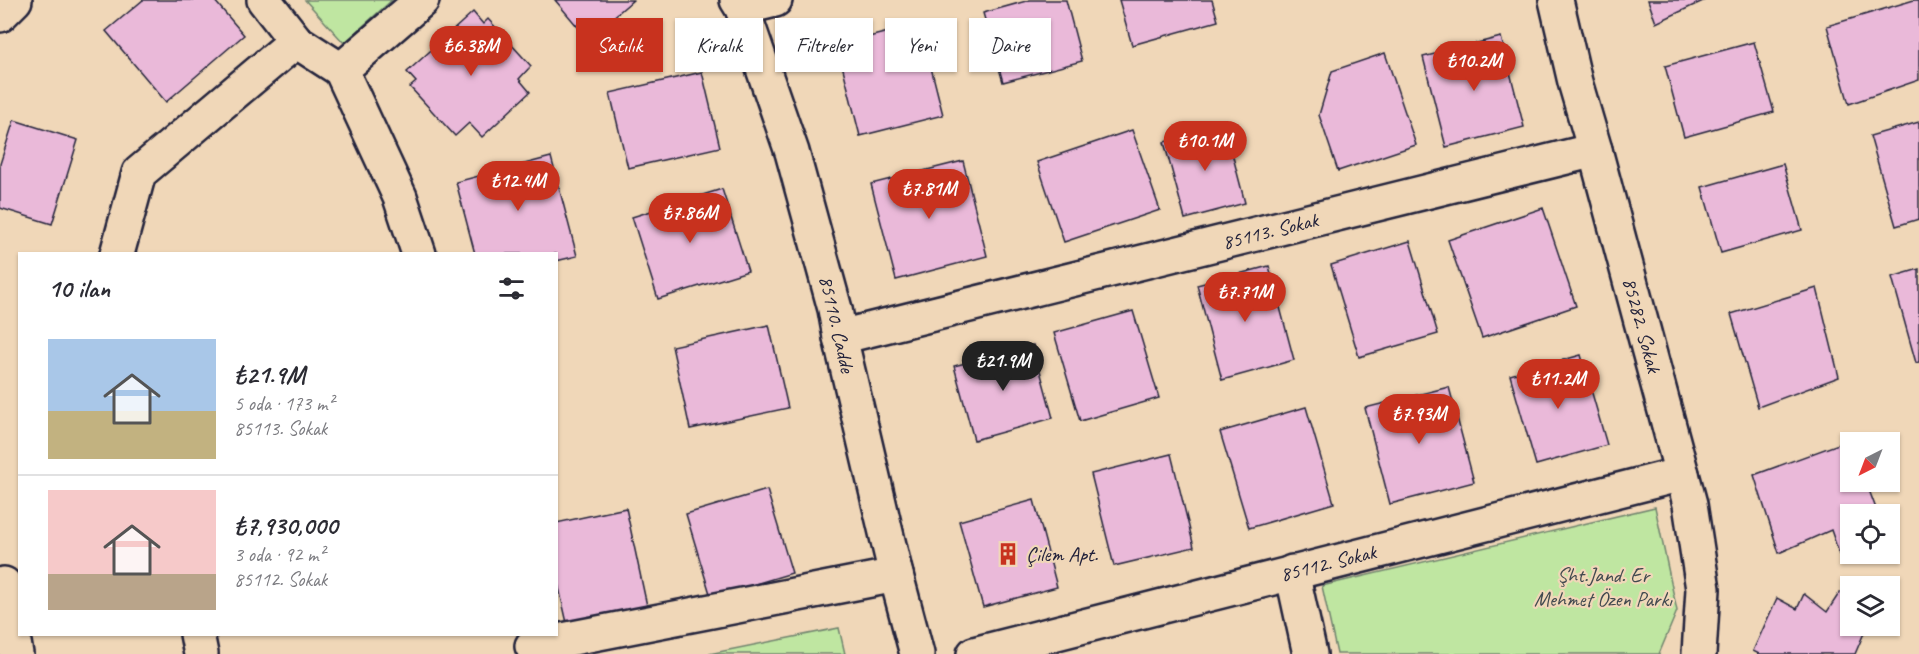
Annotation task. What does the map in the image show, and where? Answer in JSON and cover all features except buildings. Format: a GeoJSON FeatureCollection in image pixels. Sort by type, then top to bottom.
{"type":"FeatureCollection","features":[{"type":"Feature","properties":{"kind":"street"},"geometry":{"type":"LineString","coordinates":[[0,15],[15,0]]}},
{"type":"Feature","properties":{"kind":"street"},"geometry":{"type":"LineString","coordinates":[[264,0],[296,41],[341,70],[400,197],[418,252]]}},
{"type":"Feature","properties":{"kind":"street"},"geometry":{"type":"LineString","coordinates":[[341,70],[422,0]]}},
{"type":"Feature","properties":{"kind":"street"},"geometry":{"type":"LineString","coordinates":[[740,4],[775,0]]}},
{"type":"Feature","properties":{"kind":"street","name":"85282. Sokak"},"geometry":{"type":"LineString","coordinates":[[1556,0],[1575,82],[1690,504],[1703,590],[1699,654]]}},
{"type":"Feature","properties":{"kind":"street","name":"85110. Cadde"},"geometry":{"type":"LineString","coordinates":[[740,4],[792,152],[836,309],[840,337],[917,654]]}},
{"type":"Feature","properties":{"kind":"street"},"geometry":{"type":"LineString","coordinates":[[118,252],[139,173],[296,41]]}},
{"type":"Feature","properties":{"kind":"street","name":"85113. Sokak"},"geometry":{"type":"LineString","coordinates":[[840,337],[1595,150]]}},
{"type":"Feature","properties":{"kind":"street","name":"85112. Sokak"},"geometry":{"type":"LineString","coordinates":[[974,654],[1682,474]]}},
{"type":"Feature","properties":{"kind":"street"},"geometry":{"type":"LineString","coordinates":[[1292,572],[1310,654]]}},
{"type":"Feature","properties":{"kind":"street"},"geometry":{"type":"LineString","coordinates":[[531,645],[896,575]]}},
{"type":"Feature","properties":{"kind":"street"},"geometry":{"type":"LineString","coordinates":[[8,583],[16,654]]}},
{"type":"Feature","properties":{"kind":"street"},"geometry":{"type":"LineString","coordinates":[[197,636],[201,654]]}},
{"type":"Feature","properties":{"kind":"green space"},"geometry":{"type":"Polygon","coordinates":[[[305,0],[392,0],[344,43],[305,0]]]}},
{"type":"Feature","properties":{"kind":"green space","name":"Şht.Jand. Er Mehmet Özen Parkı"},"geometry":{"type":"Polygon","coordinates":[[[1655,507],[1677,611],[1659,654],[1337,654],[1322,586],[1655,507]]]}},
{"type":"Feature","properties":{"kind":"green space"},"geometry":{"type":"Polygon","coordinates":[[[839,628],[845,654],[709,654],[839,628]]]}},
{"type":"Feature","properties":{"kind":"place","name":"Çilem Apt."},"geometry":{"type":"Point","coordinates":[1008,554]}}]}
